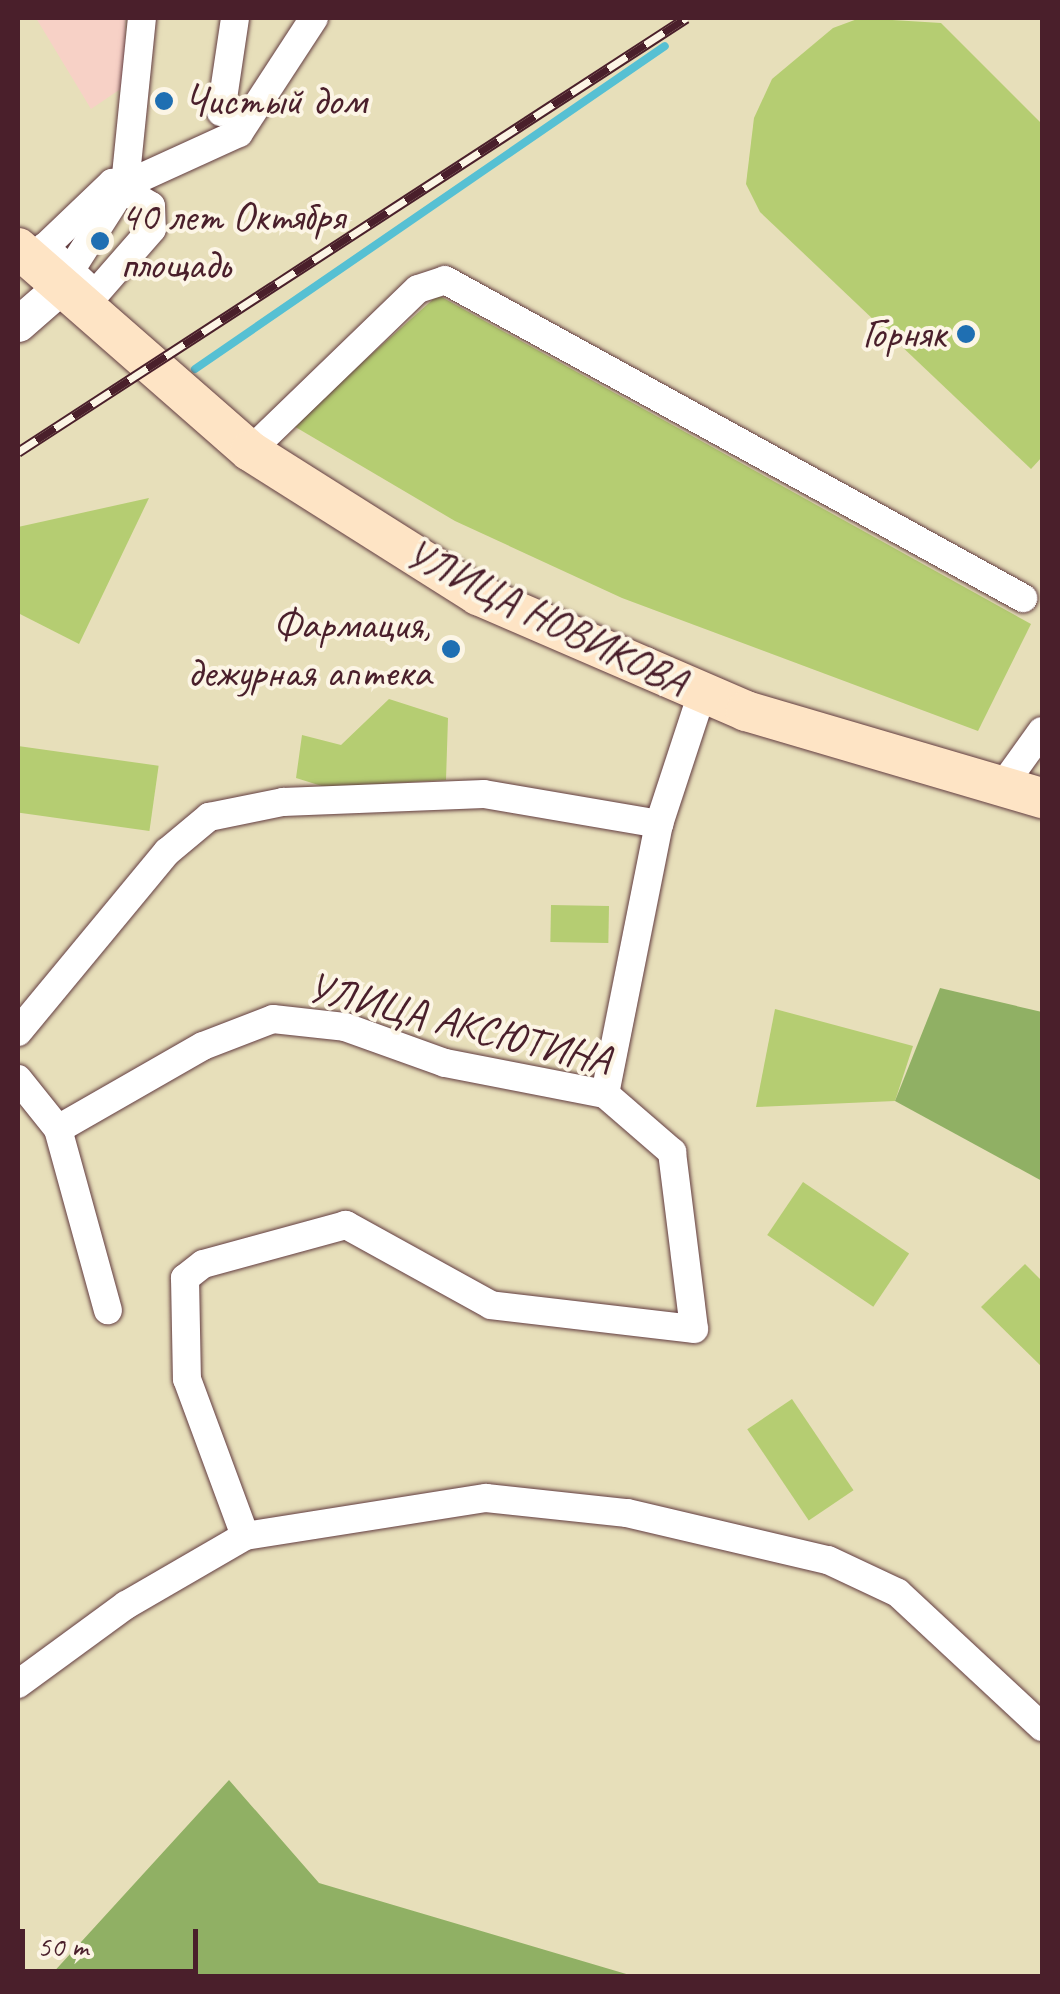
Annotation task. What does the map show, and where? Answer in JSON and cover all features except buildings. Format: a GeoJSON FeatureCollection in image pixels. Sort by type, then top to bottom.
{"type":"FeatureCollection","features":[{"type":"Feature","properties":{"kind":"main road","name":"УЛИЦА НОВИКОВА"},"geometry":{"type":"LineString","coordinates":[[18,248],[64,281],[250,451],[478,595],[702,694],[1042,798]]}},
{"type":"Feature","properties":{"kind":"street"},"geometry":{"type":"LineString","coordinates":[[18,324],[64,281],[124,187],[142,18]]}},
{"type":"Feature","properties":{"kind":"street"},"geometry":{"type":"LineString","coordinates":[[222,112],[235,18]]}},
{"type":"Feature","properties":{"kind":"street"},"geometry":{"type":"LineString","coordinates":[[124,187],[239,133],[314,18]]}},
{"type":"Feature","properties":{"kind":"street"},"geometry":{"type":"LineString","coordinates":[[64,281],[95,294],[152,229],[152,206],[124,187]]}},
{"type":"Feature","properties":{"kind":"street"},"geometry":{"type":"LineString","coordinates":[[250,451],[418,289],[444,280],[1023,598]]}},
{"type":"Feature","properties":{"kind":"street"},"geometry":{"type":"LineString","coordinates":[[605,1094],[659,824],[702,694]]}},
{"type":"Feature","properties":{"kind":"street"},"geometry":{"type":"LineString","coordinates":[[1002,788],[1042,731]]}},
{"type":"Feature","properties":{"kind":"street"},"geometry":{"type":"LineString","coordinates":[[18,1032],[167,852],[209,817],[282,802],[484,794],[659,824]]}},
{"type":"Feature","properties":{"kind":"street","name":"УЛИЦА АКСЮТИНА"},"geometry":{"type":"LineString","coordinates":[[58,1129],[203,1046],[272,1019],[346,1028],[445,1063],[605,1094],[672,1152],[694,1330],[491,1304],[346,1225],[203,1264],[185,1278],[187,1379],[246,1536]]}},
{"type":"Feature","properties":{"kind":"street"},"geometry":{"type":"LineString","coordinates":[[18,1079],[58,1129],[108,1310]]}},
{"type":"Feature","properties":{"kind":"street"},"geometry":{"type":"LineString","coordinates":[[18,1684],[126,1605],[246,1536],[486,1498],[627,1512],[828,1560],[898,1593],[1042,1727]]}},
{"type":"Feature","properties":{"kind":"shaded area"},"geometry":{"type":"Polygon","coordinates":[[[36,18],[125,18],[125,86],[91,109],[36,18]]]}},
{"type":"Feature","properties":{"kind":"green space","name":"Горняк"},"geometry":{"type":"Polygon","coordinates":[[[860,18],[941,23],[1042,124],[1042,457],[1031,469],[760,212],[746,184],[754,118],[772,79],[833,28],[860,18]]]}},
{"type":"Feature","properties":{"kind":"green space"},"geometry":{"type":"Polygon","coordinates":[[[438,295],[1031,624],[978,731],[622,598],[455,521],[292,425],[438,295]]]}},
{"type":"Feature","properties":{"kind":"green space"},"geometry":{"type":"Polygon","coordinates":[[[149,498],[79,644],[18,613],[18,527],[149,498]]]}},
{"type":"Feature","properties":{"kind":"green space"},"geometry":{"type":"Polygon","coordinates":[[[389,699],[448,718],[446,780],[325,787],[296,778],[302,735],[341,745],[389,699]]]}},
{"type":"Feature","properties":{"kind":"green space"},"geometry":{"type":"Polygon","coordinates":[[[18,746],[159,766],[149,831],[18,813],[18,746]]]}},
{"type":"Feature","properties":{"kind":"green space"},"geometry":{"type":"Polygon","coordinates":[[[551,905],[609,906],[608,943],[550,942],[551,905]]]}},
{"type":"Feature","properties":{"kind":"green space"},"geometry":{"type":"Polygon","coordinates":[[[940,988],[1042,1012],[1042,1181],[895,1101],[940,988]]]}},
{"type":"Feature","properties":{"kind":"green space"},"geometry":{"type":"Polygon","coordinates":[[[775,1009],[913,1046],[895,1101],[756,1107],[775,1009]]]}},
{"type":"Feature","properties":{"kind":"green space"},"geometry":{"type":"Polygon","coordinates":[[[803,1182],[909,1254],[873,1307],[767,1235],[803,1182]]]}},
{"type":"Feature","properties":{"kind":"green space"},"geometry":{"type":"Polygon","coordinates":[[[1025,1264],[1042,1281],[1042,1367],[981,1307],[1025,1264]]]}},
{"type":"Feature","properties":{"kind":"green space"},"geometry":{"type":"Polygon","coordinates":[[[792,1399],[854,1490],[809,1520],[747,1429],[792,1399]]]}},
{"type":"Feature","properties":{"kind":"green space"},"geometry":{"type":"Polygon","coordinates":[[[229,1780],[319,1883],[633,1976],[50,1976],[229,1780]]]}},
{"type":"Feature","properties":{"kind":"waterway"},"geometry":{"type":"LineString","coordinates":[[195,369],[665,46]]}},
{"type":"Feature","properties":{"kind":"railway"},"geometry":{"type":"LineString","coordinates":[[18,452],[686,18]]}},
{"type":"Feature","properties":{"kind":"place","name":"Чистый дом"},"geometry":{"type":"Point","coordinates":[164,101]}},
{"type":"Feature","properties":{"kind":"place","name":"40 лет Октября площадь"},"geometry":{"type":"Point","coordinates":[100,241]}},
{"type":"Feature","properties":{"kind":"place","name":"Горняк"},"geometry":{"type":"Point","coordinates":[966,334]}},
{"type":"Feature","properties":{"kind":"place","name":"Фармация, дежурная аптека"},"geometry":{"type":"Point","coordinates":[451,649]}}]}
